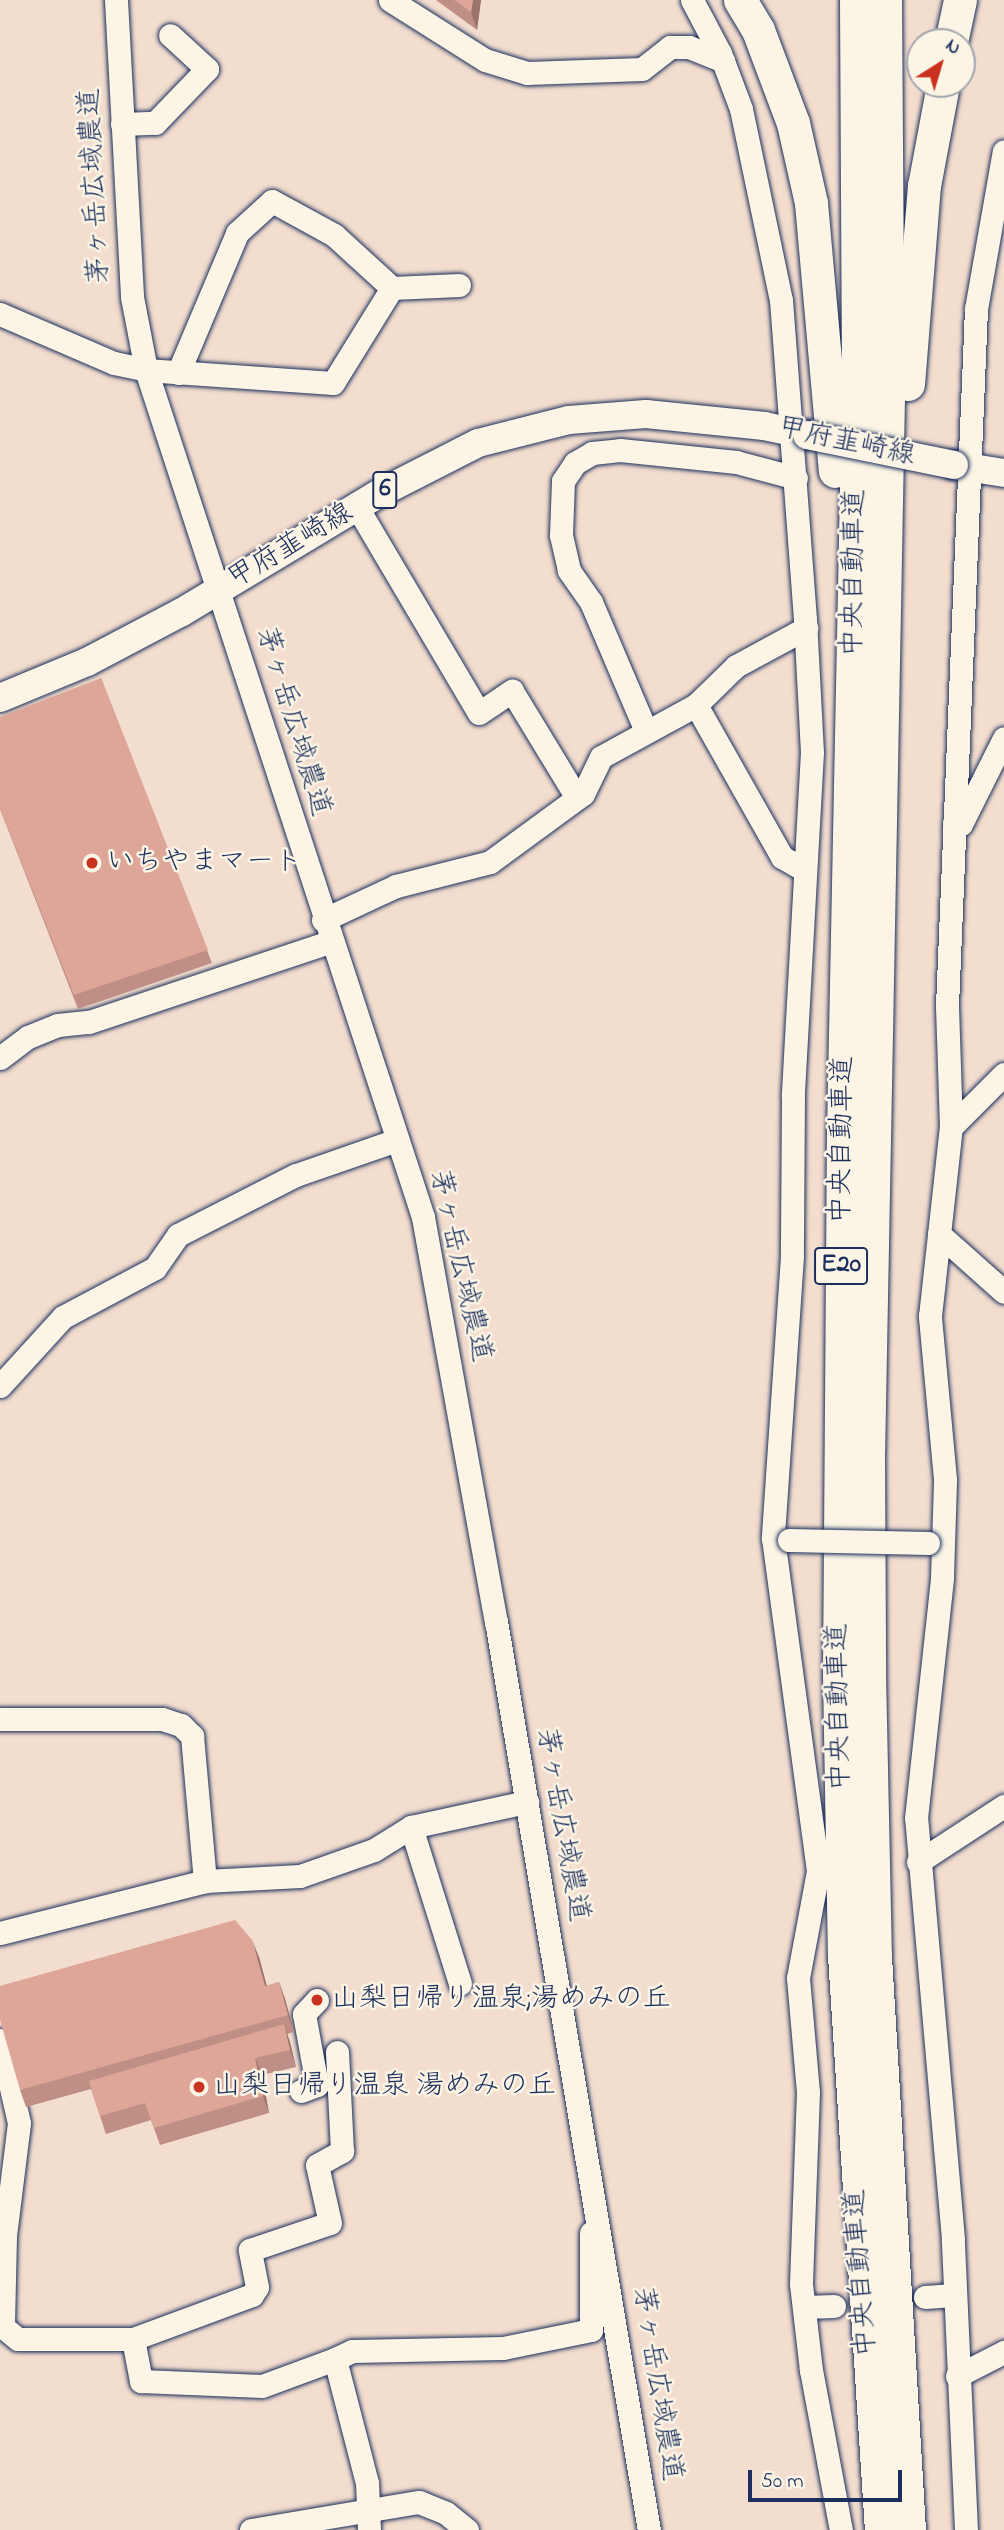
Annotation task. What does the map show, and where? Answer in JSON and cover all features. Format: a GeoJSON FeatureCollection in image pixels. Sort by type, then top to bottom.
{"type":"FeatureCollection","features":[{"type":"Feature","properties":{"kind":"highway"},"geometry":{"type":"LineString","coordinates":[[740,0],[758,30],[793,124],[811,203],[818,314],[831,393],[852,788]]}},
{"type":"Feature","properties":{"kind":"highway","name":"中央自動車道"},"geometry":{"type":"LineString","coordinates":[[856,0],[858,364],[852,788],[843,1144],[838,1674],[844,1955],[881,2530]]}},
{"type":"Feature","properties":{"kind":"highway","name":"中央自動車道"},"geometry":{"type":"LineString","coordinates":[[885,0],[888,397],[868,1440],[869,1673],[875,1956],[909,2530]]}},
{"type":"Feature","properties":{"kind":"highway"},"geometry":{"type":"LineString","coordinates":[[954,28],[960,0]]}},
{"type":"Feature","properties":{"kind":"highway"},"geometry":{"type":"LineString","coordinates":[[883,677],[924,186],[940,98]]}},
{"type":"Feature","properties":{"kind":"main road","name":"甲府韮崎線"},"geometry":{"type":"LineString","coordinates":[[0,698],[88,662],[220,590],[357,507],[478,443],[569,420],[646,414],[800,433],[1004,473]]}},
{"type":"Feature","properties":{"kind":"street","name":"茅ヶ岳広域農道"},"geometry":{"type":"LineString","coordinates":[[116,0],[132,297],[146,370],[220,590],[330,942],[422,1217],[442,1309],[649,2530]]}},
{"type":"Feature","properties":{"kind":"street"},"geometry":{"type":"LineString","coordinates":[[390,0],[485,60],[527,73],[642,69],[670,47],[689,47],[723,61]]}},
{"type":"Feature","properties":{"kind":"street"},"geometry":{"type":"LineString","coordinates":[[692,0],[723,61],[741,109],[781,300],[800,433],[796,478],[812,752],[803,869],[793,1097],[792,1256],[781,1539],[818,1871],[798,1978],[808,2092],[804,2307],[841,2530]]}},
{"type":"Feature","properties":{"kind":"street"},"geometry":{"type":"LineString","coordinates":[[122,124],[155,123],[207,69],[170,35]]}},
{"type":"Feature","properties":{"kind":"street"},"geometry":{"type":"LineString","coordinates":[[966,2530],[954,2295],[916,1818],[936,1543],[945,1479],[930,1316],[951,1127],[947,1006],[962,466],[976,309],[996,257],[1004,151]]}},
{"type":"Feature","properties":{"kind":"street"},"geometry":{"type":"LineString","coordinates":[[178,373],[237,233],[272,201],[334,235],[393,288],[459,285]]}},
{"type":"Feature","properties":{"kind":"street"},"geometry":{"type":"LineString","coordinates":[[0,314],[114,363],[146,370],[333,383],[393,288]]}},
{"type":"Feature","properties":{"kind":"street"},"geometry":{"type":"LineString","coordinates":[[604,451],[606,417]]}},
{"type":"Feature","properties":{"kind":"street"},"geometry":{"type":"LineString","coordinates":[[646,731],[591,602],[569,570],[561,535],[563,481],[575,463],[604,451],[736,462],[796,478]]}},
{"type":"Feature","properties":{"kind":"street"},"geometry":{"type":"LineString","coordinates":[[357,507],[480,713],[512,691],[578,798]]}},
{"type":"Feature","properties":{"kind":"street"},"geometry":{"type":"LineString","coordinates":[[323,920],[396,886],[490,862],[578,798],[601,757],[696,705],[736,666],[806,628]]}},
{"type":"Feature","properties":{"kind":"street"},"geometry":{"type":"LineString","coordinates":[[696,705],[782,857],[803,869]]}},
{"type":"Feature","properties":{"kind":"street"},"geometry":{"type":"LineString","coordinates":[[954,823],[961,824],[1004,738]]}},
{"type":"Feature","properties":{"kind":"street"},"geometry":{"type":"LineString","coordinates":[[0,1058],[28,1037],[58,1025],[89,1022],[330,942]]}},
{"type":"Feature","properties":{"kind":"street"},"geometry":{"type":"LineString","coordinates":[[951,1127],[1004,1074]]}},
{"type":"Feature","properties":{"kind":"street"},"geometry":{"type":"LineString","coordinates":[[0,1386],[63,1317],[155,1268],[178,1234],[296,1175],[397,1140]]}},
{"type":"Feature","properties":{"kind":"street"},"geometry":{"type":"LineString","coordinates":[[939,1234],[1004,1292]]}},
{"type":"Feature","properties":{"kind":"street"},"geometry":{"type":"LineString","coordinates":[[781,1539],[936,1543]]}},
{"type":"Feature","properties":{"kind":"street"},"geometry":{"type":"LineString","coordinates":[[0,1719],[162,1719],[181,1726],[192,1736],[205,1881]]}},
{"type":"Feature","properties":{"kind":"street"},"geometry":{"type":"LineString","coordinates":[[0,1933],[205,1881],[300,1876],[374,1850],[411,1827],[527,1802]]}},
{"type":"Feature","properties":{"kind":"street"},"geometry":{"type":"LineString","coordinates":[[918,1862],[1004,1806]]}},
{"type":"Feature","properties":{"kind":"street"},"geometry":{"type":"LineString","coordinates":[[411,1827],[460,1983]]}},
{"type":"Feature","properties":{"kind":"street"},"geometry":{"type":"LineString","coordinates":[[301,2091],[317,2085],[304,2014],[317,2000]]}},
{"type":"Feature","properties":{"kind":"street"},"geometry":{"type":"LineString","coordinates":[[0,2040],[19,2123],[5,2235],[3,2327],[18,2339],[133,2339],[252,2295],[257,2287],[250,2250],[330,2223],[317,2165],[342,2151],[337,2052]]}},
{"type":"Feature","properties":{"kind":"street"},"geometry":{"type":"LineString","coordinates":[[133,2339],[141,2381],[262,2386],[352,2351],[503,2348],[591,2330],[589,2234],[600,2229]]}},
{"type":"Feature","properties":{"kind":"street"},"geometry":{"type":"LineString","coordinates":[[925,2297],[954,2295]]}},
{"type":"Feature","properties":{"kind":"street"},"geometry":{"type":"LineString","coordinates":[[804,2307],[834,2306]]}},
{"type":"Feature","properties":{"kind":"street"},"geometry":{"type":"LineString","coordinates":[[957,2376],[1004,2351]]}},
{"type":"Feature","properties":{"kind":"street"},"geometry":{"type":"LineString","coordinates":[[335,2358],[367,2483],[369,2522]]}},
{"type":"Feature","properties":{"kind":"street"},"geometry":{"type":"LineString","coordinates":[[251,2530],[369,2522],[419,2502],[446,2513],[467,2530]]}},
{"type":"Feature","properties":{"kind":"building"},"geometry":{"type":"Polygon","coordinates":[[[454,0],[473,0],[471,12],[454,0]]]}},
{"type":"Feature","properties":{"kind":"building"},"geometry":{"type":"Polygon","coordinates":[[[101,678],[208,950],[74,995],[0,808],[0,717],[101,678]]]}},
{"type":"Feature","properties":{"kind":"building"},"geometry":{"type":"Polygon","coordinates":[[[235,1920],[252,1940],[265,1986],[279,1982],[288,2015],[20,2090],[0,2020],[0,1986],[235,1920]]]}},
{"type":"Feature","properties":{"kind":"building","name":"山梨日帰り温泉 湯めみの丘"},"geometry":{"type":"Polygon","coordinates":[[[284,2024],[290,2050],[255,2058],[263,2096],[154,2128],[145,2103],[100,2116],[89,2081],[284,2024]]]}},
{"type":"Feature","properties":{"kind":"place","name":"いちやまマート"},"geometry":{"type":"Point","coordinates":[92,863]}},
{"type":"Feature","properties":{"kind":"place","name":"山梨日帰り温泉;湯めみの丘"},"geometry":{"type":"Point","coordinates":[317,2000]}},
{"type":"Feature","properties":{"kind":"place","name":"山梨日帰り温泉 湯めみの丘"},"geometry":{"type":"Point","coordinates":[199,2087]}}]}
